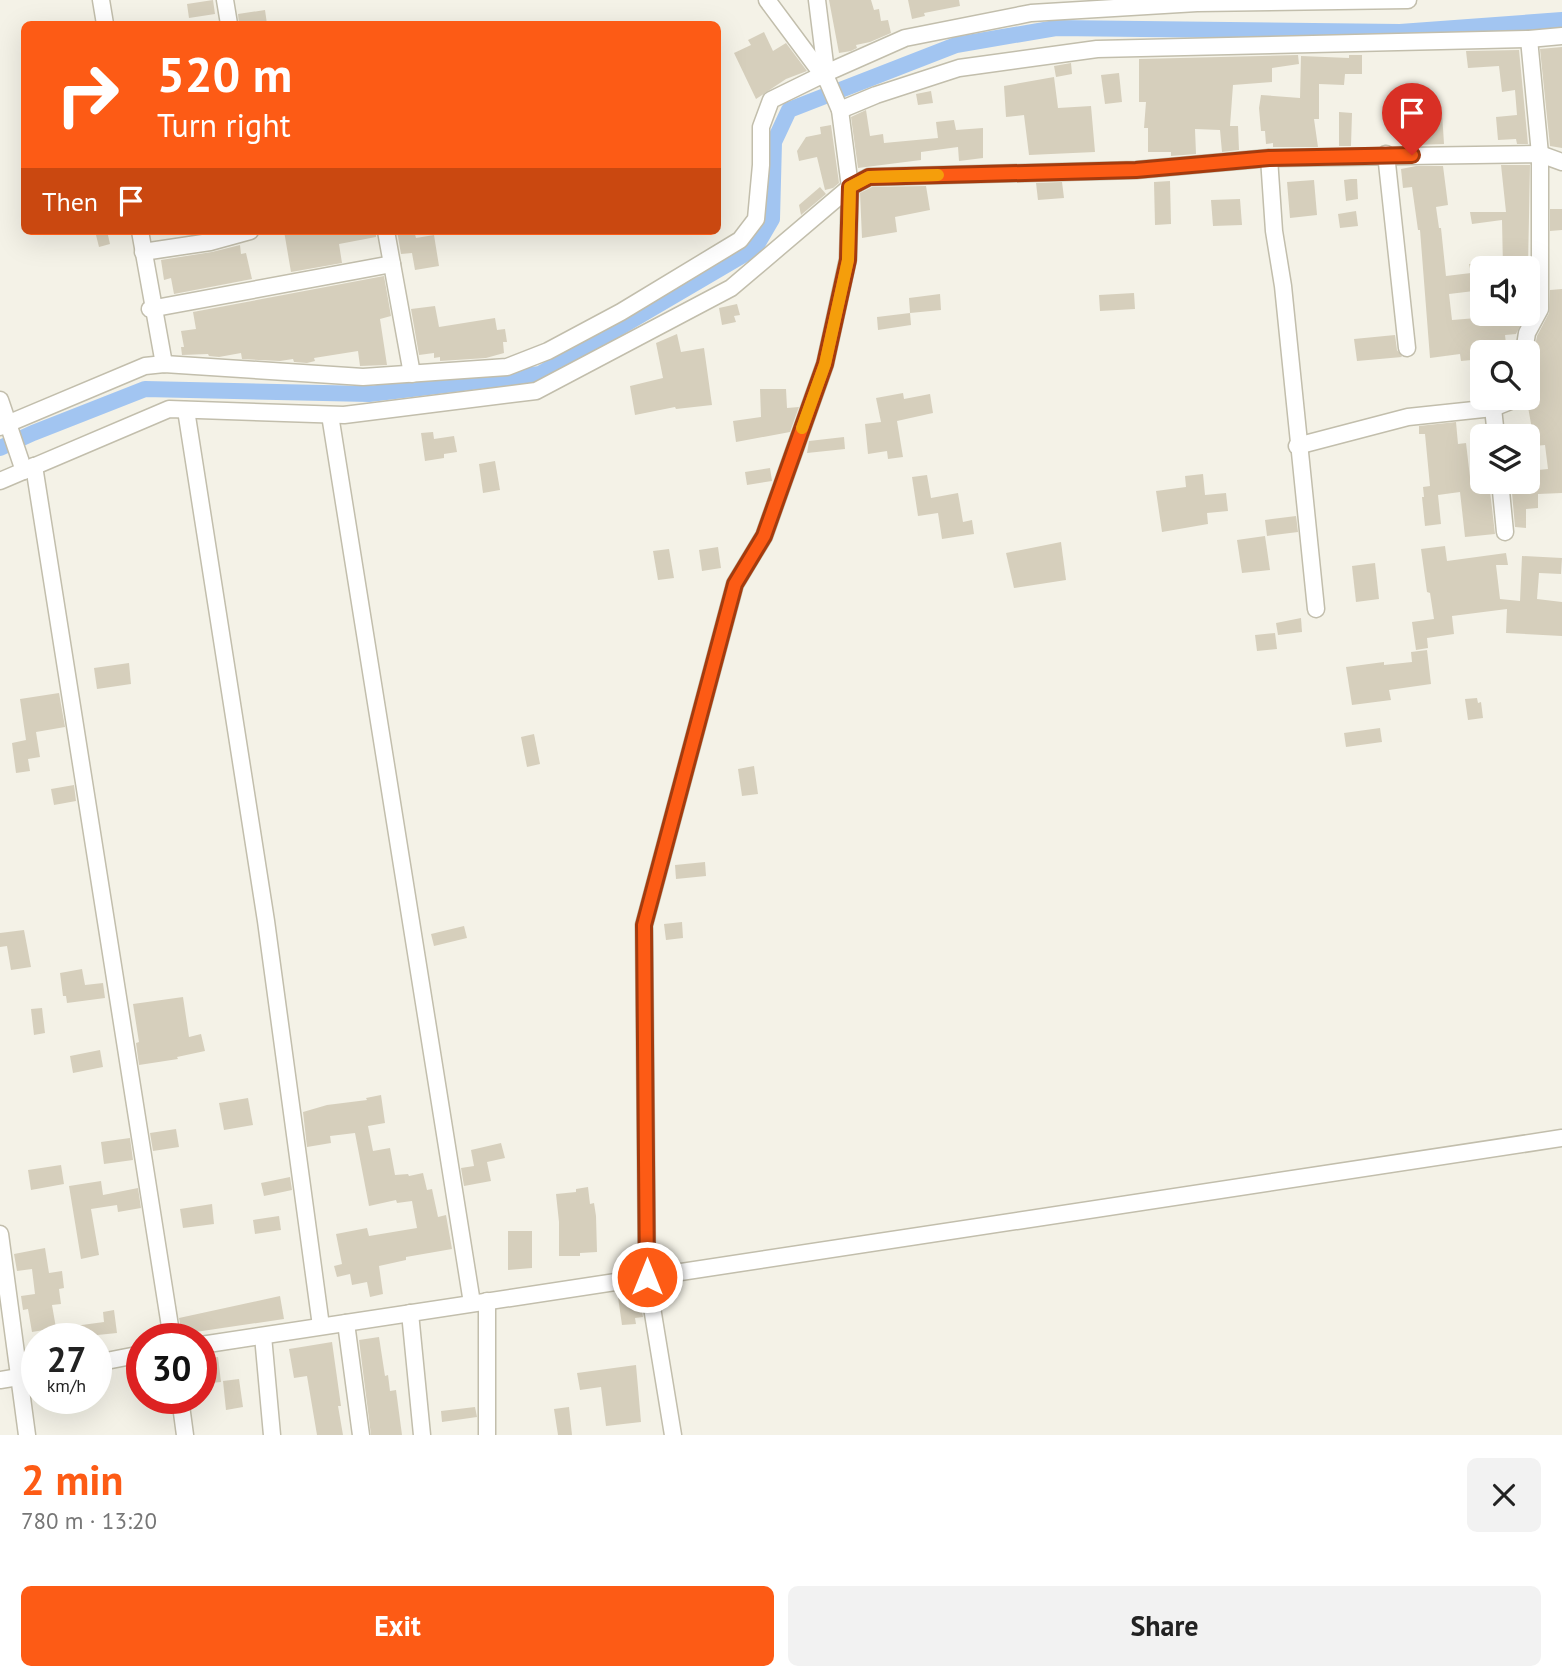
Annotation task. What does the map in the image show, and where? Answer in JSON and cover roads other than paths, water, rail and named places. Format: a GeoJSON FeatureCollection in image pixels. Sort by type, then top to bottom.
{"type":"FeatureCollection","features":[{"type":"Feature","properties":{"kind":"street"},"geometry":{"type":"LineString","coordinates":[[101,0],[105,21]]}},
{"type":"Feature","properties":{"kind":"street"},"geometry":{"type":"LineString","coordinates":[[225,0],[228,21]]}},
{"type":"Feature","properties":{"kind":"street"},"geometry":{"type":"LineString","coordinates":[[673,1435],[647,1277],[644,925],[735,584],[764,536],[825,364],[848,260],[850,187],[840,110],[827,80],[767,0]]}},
{"type":"Feature","properties":{"kind":"street"},"geometry":{"type":"LineString","coordinates":[[817,0],[827,80]]}},
{"type":"Feature","properties":{"kind":"street"},"geometry":{"type":"LineString","coordinates":[[4,425],[145,366],[164,364],[363,377],[507,367],[537,355],[621,312],[740,240],[756,219],[761,127],[771,100],[827,80],[905,38],[1031,13],[1197,4],[1408,0]]}},
{"type":"Feature","properties":{"kind":"street"},"geometry":{"type":"LineString","coordinates":[[840,110],[876,95],[959,68],[1097,50],[1562,36]]}},
{"type":"Feature","properties":{"kind":"street"},"geometry":{"type":"LineString","coordinates":[[1526,340],[1541,309],[1540,154],[1529,39]]}},
{"type":"Feature","properties":{"kind":"street"},"geometry":{"type":"LineString","coordinates":[[0,481],[169,410],[330,415],[431,406],[536,391],[731,288],[850,187],[869,177],[1136,170],[1269,158],[1386,155],[1540,154],[1562,163]]}},
{"type":"Feature","properties":{"kind":"street"},"geometry":{"type":"LineString","coordinates":[[1386,155],[1407,348]]}},
{"type":"Feature","properties":{"kind":"street"},"geometry":{"type":"LineString","coordinates":[[1269,158],[1274,231],[1283,286],[1297,446],[1316,609]]}},
{"type":"Feature","properties":{"kind":"street"},"geometry":{"type":"LineString","coordinates":[[141,235],[164,364]]}},
{"type":"Feature","properties":{"kind":"street"},"geometry":{"type":"LineString","coordinates":[[144,252],[210,242],[235,235]]}},
{"type":"Feature","properties":{"kind":"street"},"geometry":{"type":"LineString","coordinates":[[387,235],[412,374]]}},
{"type":"Feature","properties":{"kind":"street"},"geometry":{"type":"LineString","coordinates":[[152,309],[392,264]]}},
{"type":"Feature","properties":{"kind":"street"},"geometry":{"type":"LineString","coordinates":[[0,400],[4,425],[29,469],[169,1323]]}},
{"type":"Feature","properties":{"kind":"street"},"geometry":{"type":"LineString","coordinates":[[186,410],[266,921],[321,1326]]}},
{"type":"Feature","properties":{"kind":"street"},"geometry":{"type":"LineString","coordinates":[[1297,446],[1408,416],[1472,410]]}},
{"type":"Feature","properties":{"kind":"street"},"geometry":{"type":"LineString","coordinates":[[330,415],[479,1302],[487,1435]]}},
{"type":"Feature","properties":{"kind":"street"},"geometry":{"type":"LineString","coordinates":[[1501,494],[1505,533]]}},
{"type":"Feature","properties":{"kind":"street"},"geometry":{"type":"LineString","coordinates":[[217,1343],[1562,1138]]}},
{"type":"Feature","properties":{"kind":"street"},"geometry":{"type":"LineString","coordinates":[[0,1234],[27,1435]]}},
{"type":"Feature","properties":{"kind":"street"},"geometry":{"type":"LineString","coordinates":[[410,1313],[422,1435]]}},
{"type":"Feature","properties":{"kind":"street"},"geometry":{"type":"LineString","coordinates":[[346,1323],[361,1435]]}},
{"type":"Feature","properties":{"kind":"street"},"geometry":{"type":"LineString","coordinates":[[263,1336],[272,1435]]}},
{"type":"Feature","properties":{"kind":"street"},"geometry":{"type":"LineString","coordinates":[[0,1380],[20,1377]]}},
{"type":"Feature","properties":{"kind":"street"},"geometry":{"type":"LineString","coordinates":[[182,1414],[185,1435]]}},
{"type":"Feature","properties":{"kind":"waterway"},"geometry":{"type":"LineString","coordinates":[[0,448],[145,389],[369,394],[540,374],[755,248],[772,219],[774,142],[789,110],[956,45],[1056,28],[1400,32],[1562,20]]}}]}
